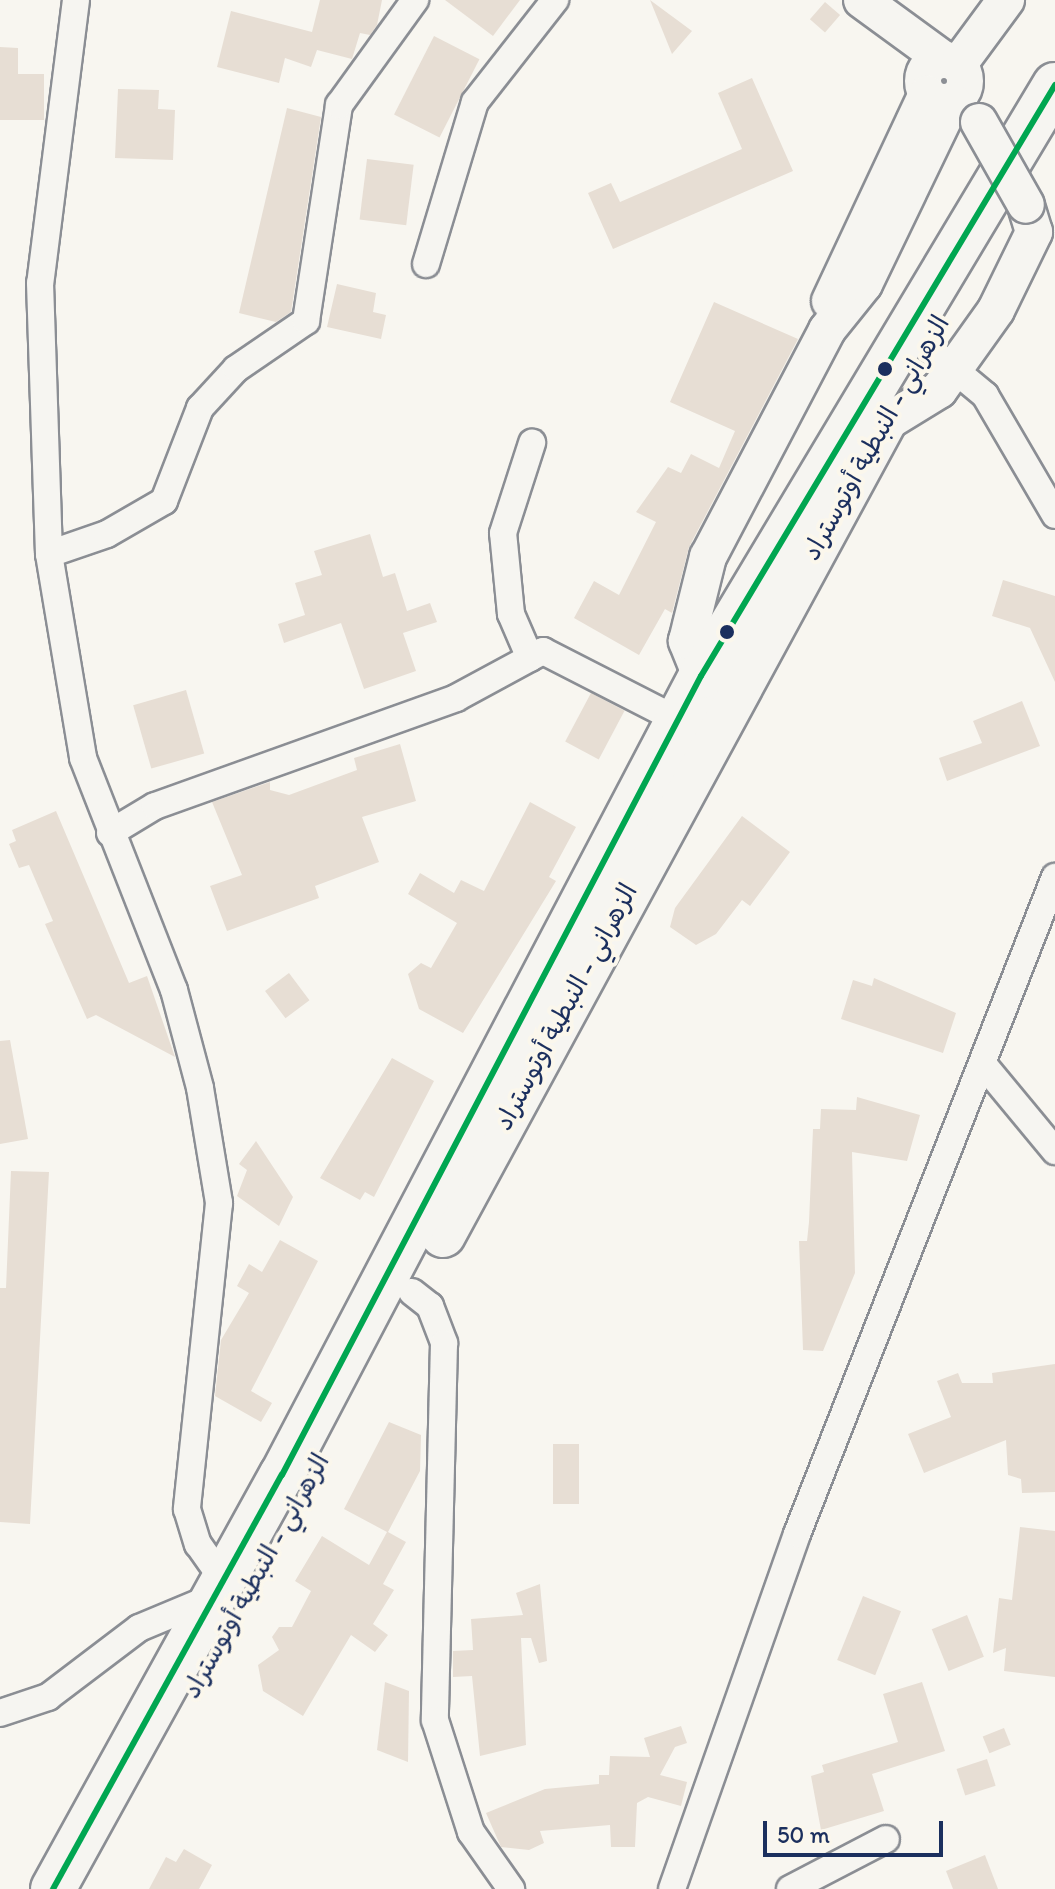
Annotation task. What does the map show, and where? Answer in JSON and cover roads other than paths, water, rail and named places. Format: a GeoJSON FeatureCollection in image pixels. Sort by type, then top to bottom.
{"type":"FeatureCollection","features":[{"type":"Feature","properties":{"kind":"highway","name":"الزهراني - النبطية أوتوستراد"},"geometry":{"type":"LineString","coordinates":[[294,1482],[701,676],[1055,85]]}},
{"type":"Feature","properties":{"kind":"highway","name":"الزهراني - النبطية أوتوستراد"},"geometry":{"type":"LineString","coordinates":[[53,1889],[235,1574],[412,1292],[882,425],[941,358],[1055,128]]}},
{"type":"Feature","properties":{"kind":"highway","name":"الزهراني - النبطية أوتوستراد"},"geometry":{"type":"LineString","coordinates":[[84,1889],[235,1574]]}},
{"type":"Feature","properties":{"kind":"main road"},"geometry":{"type":"LineString","coordinates":[[701,676],[687,641],[696,584],[827,330],[864,284],[949,87],[1006,0]]}},
{"type":"Feature","properties":{"kind":"main road"},"geometry":{"type":"LineString","coordinates":[[863,1],[870,22],[949,87],[1026,205],[1034,232],[1024,258],[941,358]]}},
{"type":"Feature","properties":{"kind":"street"},"geometry":{"type":"LineString","coordinates":[[0,1713],[48,1697],[139,1628],[235,1574],[198,1544],[187,1509],[219,1203],[200,1088],[174,990],[83,758],[49,554],[40,283],[76,0]]}},
{"type":"Feature","properties":{"kind":"street"},"geometry":{"type":"LineString","coordinates":[[49,554],[107,534],[164,501],[200,408],[236,369],[306,321],[339,105],[415,0]]}},
{"type":"Feature","properties":{"kind":"street"},"geometry":{"type":"LineString","coordinates":[[426,264],[475,102],[555,0]]}},
{"type":"Feature","properties":{"kind":"street"},"geometry":{"type":"LineString","coordinates":[[941,358],[997,412],[1055,515]]}},
{"type":"Feature","properties":{"kind":"street"},"geometry":{"type":"LineString","coordinates":[[530,658],[511,614],[503,548],[532,443]]}},
{"type":"Feature","properties":{"kind":"street"},"geometry":{"type":"LineString","coordinates":[[110,833],[155,806],[456,698],[530,658],[554,652],[678,720]]}},
{"type":"Feature","properties":{"kind":"street"},"geometry":{"type":"LineString","coordinates":[[672,1889],[797,1534],[1055,877]]}},
{"type":"Feature","properties":{"kind":"street"},"geometry":{"type":"LineString","coordinates":[[983,1064],[1055,1151]]}},
{"type":"Feature","properties":{"kind":"street"},"geometry":{"type":"LineString","coordinates":[[412,1292],[430,1306],[444,1343],[435,1720],[471,1832],[511,1889]]}},
{"type":"Feature","properties":{"kind":"street"},"geometry":{"type":"LineString","coordinates":[[790,1889],[886,1839]]}}]}
